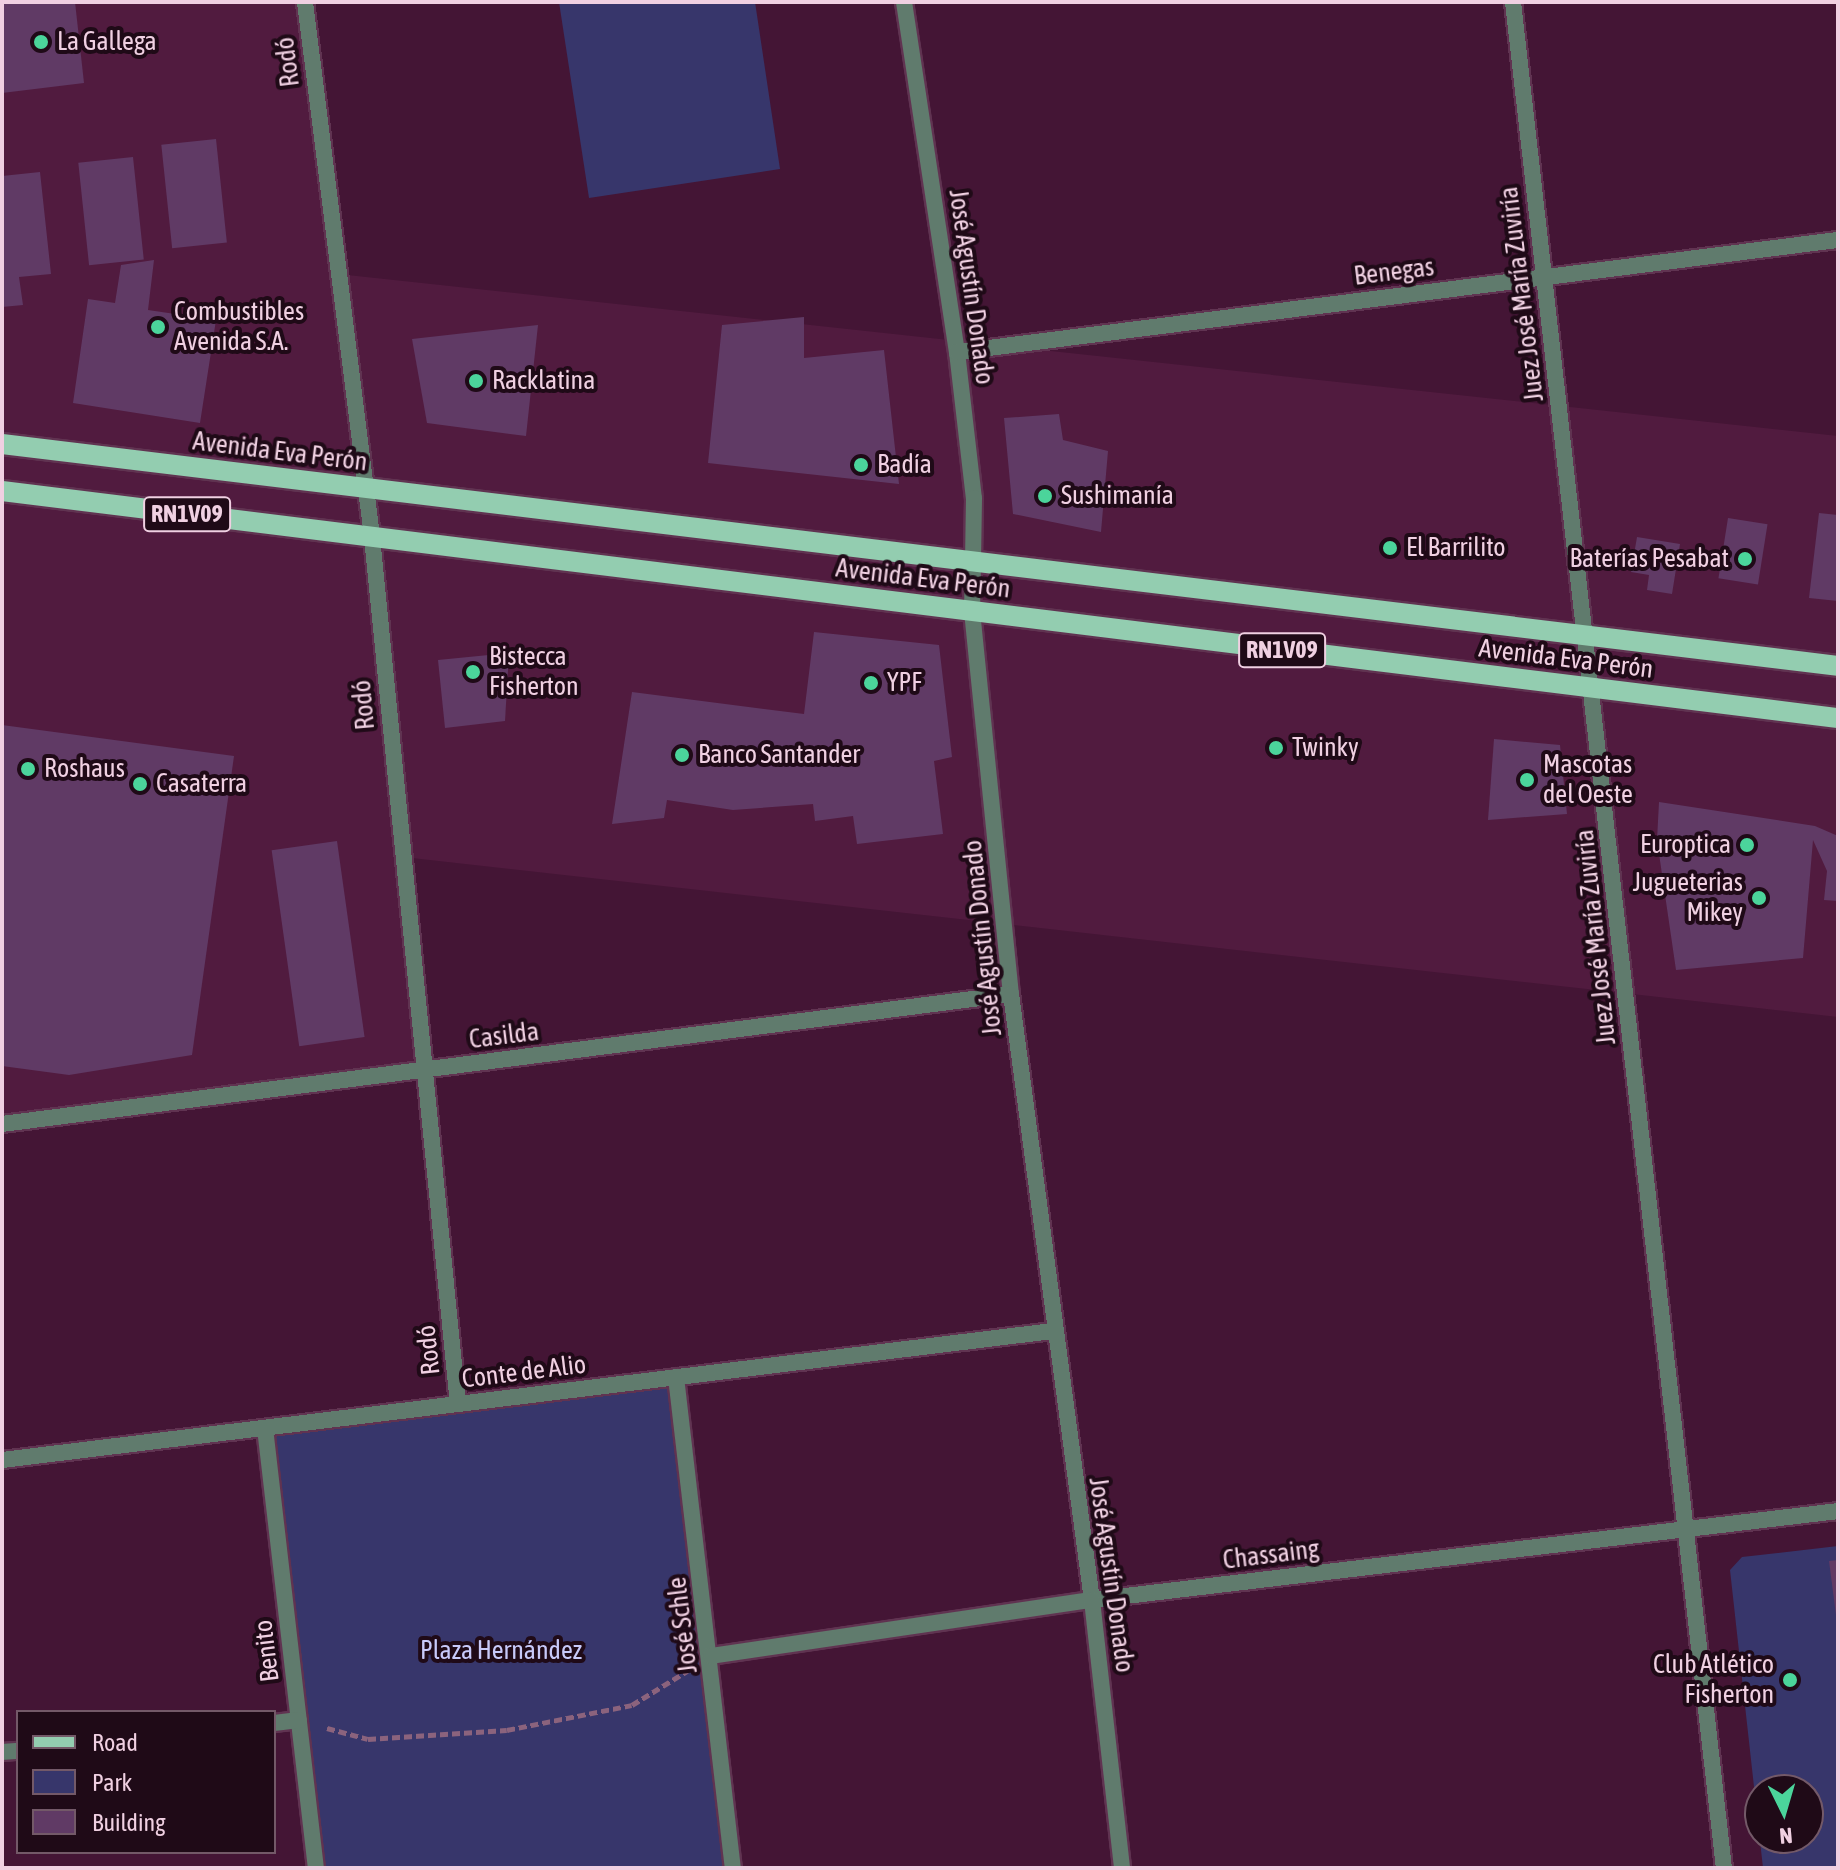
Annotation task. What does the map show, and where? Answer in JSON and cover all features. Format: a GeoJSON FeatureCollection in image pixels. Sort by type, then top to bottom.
{"type":"FeatureCollection","features":[{"type":"Feature","properties":{"kind":"main road","name":"Avenida Eva Perón"},"geometry":{"type":"LineString","coordinates":[[2,444],[1838,666]]}},
{"type":"Feature","properties":{"kind":"main road","name":"Avenida Eva Perón"},"geometry":{"type":"LineString","coordinates":[[2,491],[1838,718]]}},
{"type":"Feature","properties":{"kind":"street","name":"Rodó"},"geometry":{"type":"LineString","coordinates":[[305,2],[363,488],[372,537],[458,1404]]}},
{"type":"Feature","properties":{"kind":"street","name":"José Agustín Donado"},"geometry":{"type":"LineString","coordinates":[[904,2],[957,352],[974,498],[972,611],[1011,994],[1053,1331],[1092,1600],[1122,1868]]}},
{"type":"Feature","properties":{"kind":"street","name":"Juez José María Zuviría"},"geometry":{"type":"LineString","coordinates":[[1513,2],[1593,688],[1724,1868]]}},
{"type":"Feature","properties":{"kind":"street","name":"Benegas"},"geometry":{"type":"LineString","coordinates":[[957,352],[1838,240]]}},
{"type":"Feature","properties":{"kind":"street","name":"Casilda"},"geometry":{"type":"LineString","coordinates":[[2,1124],[1011,994]]}},
{"type":"Feature","properties":{"kind":"street","name":"Conte de Alio"},"geometry":{"type":"LineString","coordinates":[[2,1460],[1053,1331]]}},
{"type":"Feature","properties":{"kind":"street","name":"José Schle"},"geometry":{"type":"LineString","coordinates":[[676,1377],[711,1656],[733,1868]]}},
{"type":"Feature","properties":{"kind":"street","name":"Benito"},"geometry":{"type":"LineString","coordinates":[[265,1428],[316,1868]]}},
{"type":"Feature","properties":{"kind":"street","name":"Chassaing"},"geometry":{"type":"LineString","coordinates":[[711,1656],[1092,1600],[1838,1511]]}},
{"type":"Feature","properties":{"kind":"street"},"geometry":{"type":"LineString","coordinates":[[276,1723],[299,1720]]}},
{"type":"Feature","properties":{"kind":"path"},"geometry":{"type":"LineString","coordinates":[[299,1720],[368,1739],[507,1730],[632,1705],[711,1656]]}},
{"type":"Feature","properties":{"kind":"shaded area"},"geometry":{"type":"Polygon","coordinates":[[[2,2],[305,2],[338,274],[1838,436],[1838,1017],[403,857],[424,1071],[2,1124],[2,2]]]}},
{"type":"Feature","properties":{"kind":"green space"},"geometry":{"type":"Polygon","coordinates":[[[559,2],[755,2],[780,169],[589,198],[559,2]]]}},
{"type":"Feature","properties":{"kind":"green space","name":"Plaza Hernández"},"geometry":{"type":"Polygon","coordinates":[[[676,1377],[736,1867],[319,1868],[265,1427],[676,1377]]]}},
{"type":"Feature","properties":{"kind":"green space","name":"Club Atlético Fisherton"},"geometry":{"type":"Polygon","coordinates":[[[1838,1546],[1838,1868],[1763,1868],[1761,1854],[1824,1854],[1824,1774],[1753,1774],[1730,1570],[1742,1557],[1838,1546]]]}},
{"type":"Feature","properties":{"kind":"building","name":"La Gallega"},"geometry":{"type":"Polygon","coordinates":[[[2,2],[75,2],[84,83],[2,93],[2,2]]]}},
{"type":"Feature","properties":{"kind":"building"},"geometry":{"type":"Polygon","coordinates":[[[216,139],[227,242],[172,248],[161,145],[216,139]]]}},
{"type":"Feature","properties":{"kind":"building"},"geometry":{"type":"Polygon","coordinates":[[[133,157],[144,259],[89,265],[78,163],[133,157]]]}},
{"type":"Feature","properties":{"kind":"building"},"geometry":{"type":"Polygon","coordinates":[[[40,172],[51,274],[19,277],[23,305],[2,307],[2,176],[40,172]]]}},
{"type":"Feature","properties":{"kind":"building"},"geometry":{"type":"Polygon","coordinates":[[[154,260],[148,310],[216,320],[200,423],[73,403],[88,299],[115,303],[121,265],[154,260]]]}},
{"type":"Feature","properties":{"kind":"building"},"geometry":{"type":"Polygon","coordinates":[[[804,317],[804,358],[884,350],[899,484],[708,463],[722,325],[804,317]]]}},
{"type":"Feature","properties":{"kind":"building","name":"Racklatina"},"geometry":{"type":"Polygon","coordinates":[[[538,325],[526,436],[427,423],[412,339],[538,325]]]}},
{"type":"Feature","properties":{"kind":"building"},"geometry":{"type":"Polygon","coordinates":[[[1059,414],[1063,440],[1108,451],[1101,532],[1013,514],[1004,418],[1059,414]]]}},
{"type":"Feature","properties":{"kind":"building"},"geometry":{"type":"Polygon","coordinates":[[[1819,513],[1838,515],[1838,601],[1809,598],[1819,513]]]}},
{"type":"Feature","properties":{"kind":"building"},"geometry":{"type":"Polygon","coordinates":[[[1728,518],[1768,524],[1758,585],[1718,578],[1728,518]]]}},
{"type":"Feature","properties":{"kind":"building"},"geometry":{"type":"Polygon","coordinates":[[[1637,537],[1680,544],[1672,594],[1647,590],[1649,575],[1631,572],[1637,537]]]}},
{"type":"Feature","properties":{"kind":"building"},"geometry":{"type":"Polygon","coordinates":[[[814,632],[939,645],[952,757],[934,761],[943,834],[857,844],[853,816],[815,821],[813,804],[733,810],[667,800],[664,818],[612,824],[632,692],[804,714],[814,632]]]}},
{"type":"Feature","properties":{"kind":"building"},"geometry":{"type":"Polygon","coordinates":[[[509,653],[505,721],[445,728],[438,660],[509,653]]]}},
{"type":"Feature","properties":{"kind":"building"},"geometry":{"type":"Polygon","coordinates":[[[2,725],[234,756],[192,1055],[69,1075],[2,1066],[2,725]]]}},
{"type":"Feature","properties":{"kind":"building","name":"Mascotas del Oeste"},"geometry":{"type":"Polygon","coordinates":[[[1494,739],[1560,745],[1567,814],[1488,820],[1494,739]]]}},
{"type":"Feature","properties":{"kind":"building"},"geometry":{"type":"Polygon","coordinates":[[[1659,802],[1815,826],[1838,836],[1838,901],[1824,900],[1827,871],[1813,840],[1803,958],[1676,970],[1657,840],[1659,802]]]}},
{"type":"Feature","properties":{"kind":"building"},"geometry":{"type":"Polygon","coordinates":[[[337,841],[365,1037],[299,1046],[272,850],[337,841]]]}},
{"type":"Feature","properties":{"kind":"building"},"geometry":{"type":"Polygon","coordinates":[[[1838,1560],[1838,1615],[1836,1615],[1829,1561],[1838,1560]]]}},
{"type":"Feature","properties":{"kind":"place","name":"La Gallega"},"geometry":{"type":"Point","coordinates":[41,42]}},
{"type":"Feature","properties":{"kind":"place","name":"Combustibles Avenida S.A."},"geometry":{"type":"Point","coordinates":[158,327]}},
{"type":"Feature","properties":{"kind":"place","name":"Racklatina"},"geometry":{"type":"Point","coordinates":[476,381]}},
{"type":"Feature","properties":{"kind":"place","name":"Badía"},"geometry":{"type":"Point","coordinates":[861,465]}},
{"type":"Feature","properties":{"kind":"place","name":"Sushimanía"},"geometry":{"type":"Point","coordinates":[1045,496]}},
{"type":"Feature","properties":{"kind":"place","name":"El Barrilito"},"geometry":{"type":"Point","coordinates":[1390,548]}},
{"type":"Feature","properties":{"kind":"place","name":"Baterías Pesabat"},"geometry":{"type":"Point","coordinates":[1745,559]}},
{"type":"Feature","properties":{"kind":"place","name":"Bistecca Fisherton"},"geometry":{"type":"Point","coordinates":[473,672]}},
{"type":"Feature","properties":{"kind":"place","name":"YPF"},"geometry":{"type":"Point","coordinates":[871,683]}},
{"type":"Feature","properties":{"kind":"place","name":"Twinky"},"geometry":{"type":"Point","coordinates":[1276,748]}},
{"type":"Feature","properties":{"kind":"place","name":"Banco Santander"},"geometry":{"type":"Point","coordinates":[682,755]}},
{"type":"Feature","properties":{"kind":"place","name":"Roshaus"},"geometry":{"type":"Point","coordinates":[28,769]}},
{"type":"Feature","properties":{"kind":"place","name":"Mascotas del Oeste"},"geometry":{"type":"Point","coordinates":[1527,780]}},
{"type":"Feature","properties":{"kind":"place","name":"Casaterra"},"geometry":{"type":"Point","coordinates":[140,784]}},
{"type":"Feature","properties":{"kind":"place","name":"Europtica"},"geometry":{"type":"Point","coordinates":[1747,845]}},
{"type":"Feature","properties":{"kind":"place","name":"Jugueterias Mikey"},"geometry":{"type":"Point","coordinates":[1759,898]}},
{"type":"Feature","properties":{"kind":"place","name":"Club Atlético Fisherton"},"geometry":{"type":"Point","coordinates":[1790,1680]}}]}
